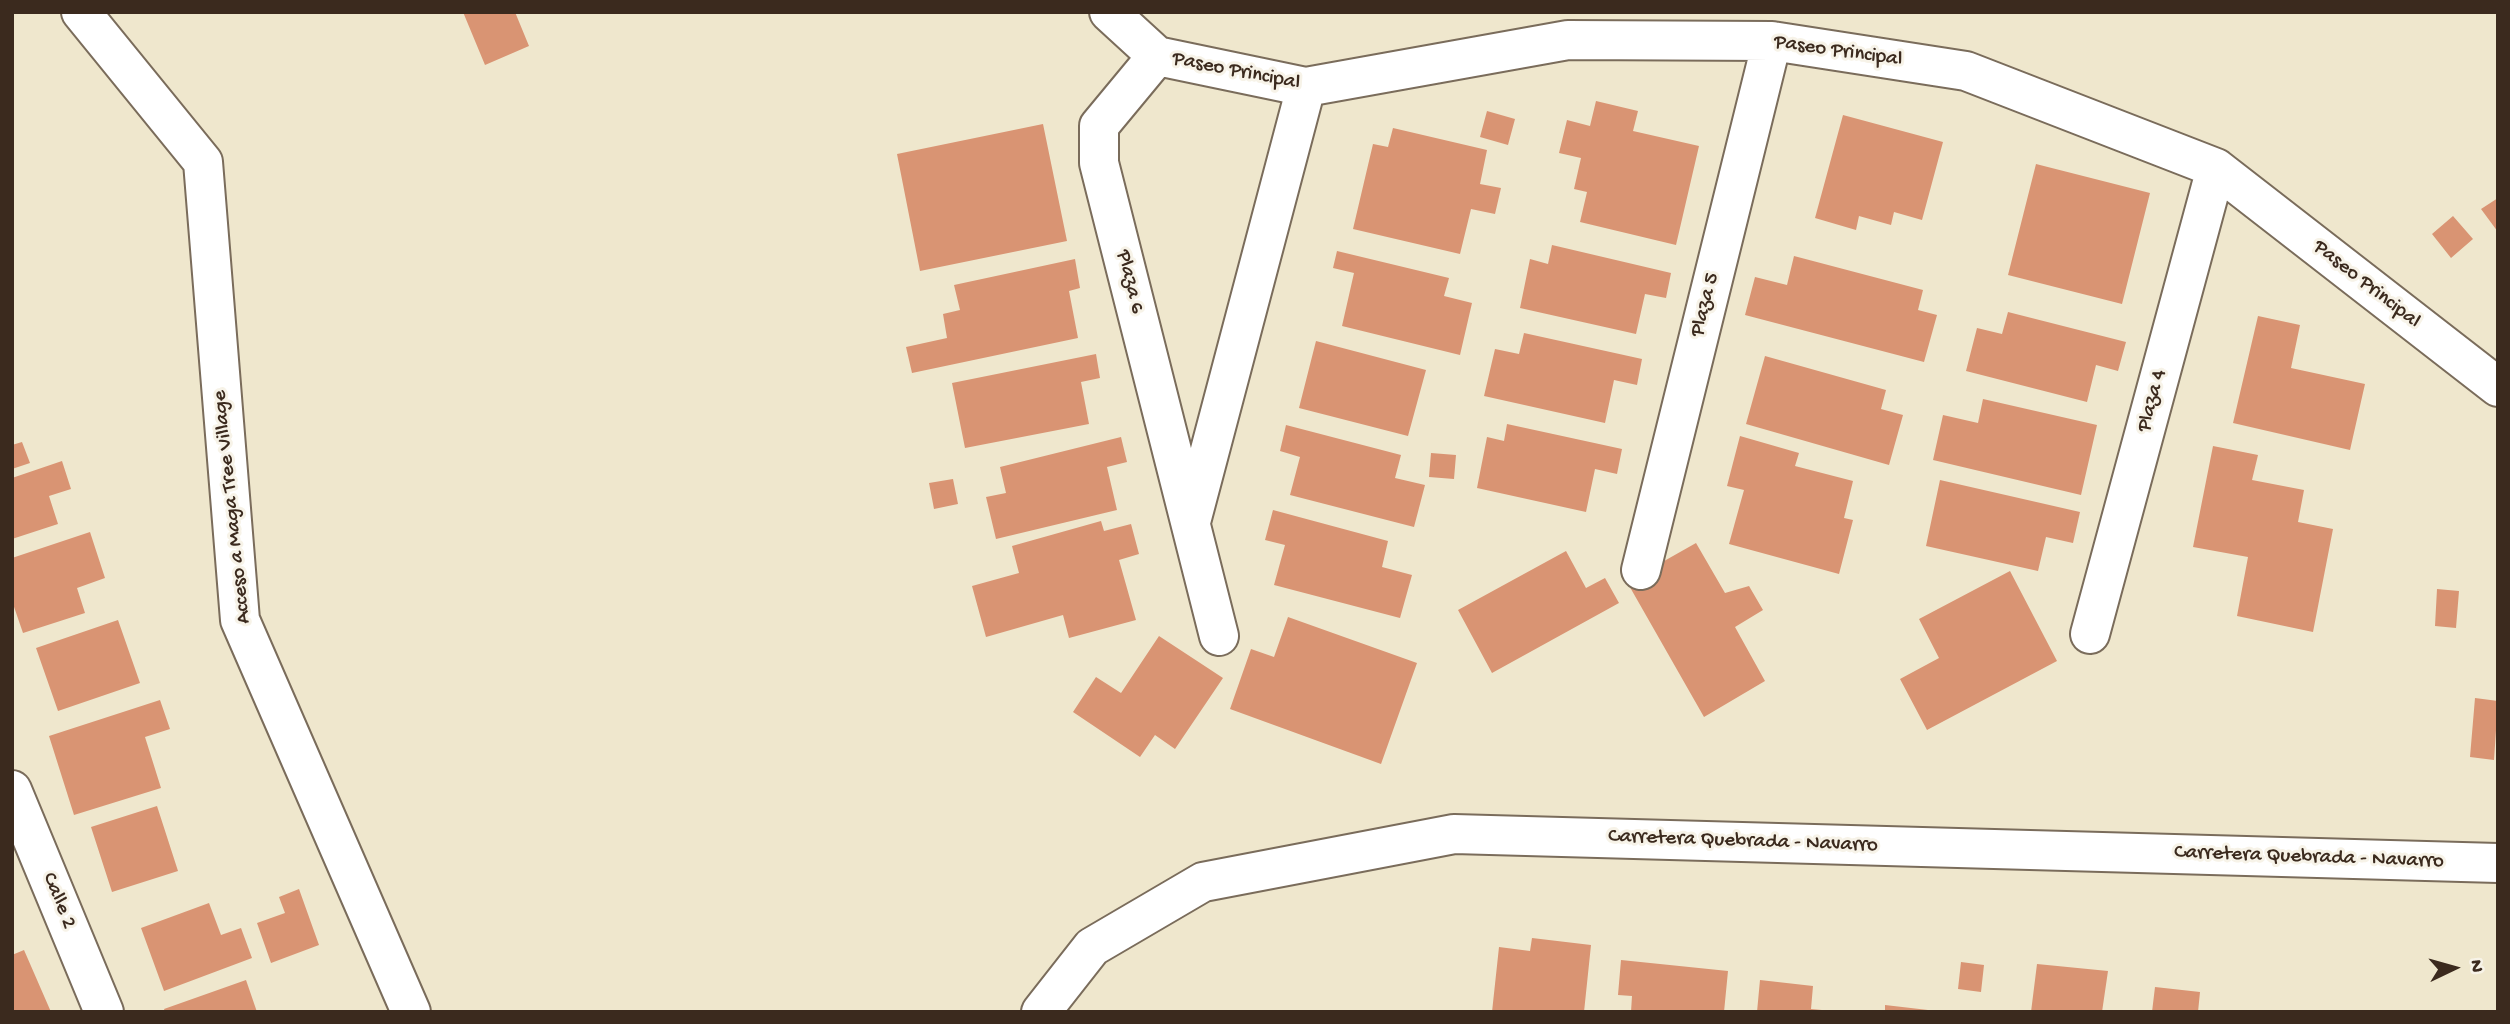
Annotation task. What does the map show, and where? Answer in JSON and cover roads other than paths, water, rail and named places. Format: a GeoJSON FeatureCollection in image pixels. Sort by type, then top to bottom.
{"type":"FeatureCollection","features":[{"type":"Feature","properties":{"kind":"street","name":"Acceso a Maga Tree Village"},"geometry":{"type":"LineString","coordinates":[[81,12],[203,162],[240,621],[411,1012]]}},
{"type":"Feature","properties":{"kind":"street","name":"Paseo Principal"},"geometry":{"type":"LineString","coordinates":[[1109,12],[1157,56],[1306,87],[1568,40],[1772,41],[1966,71],[2216,168],[2498,387]]}},
{"type":"Feature","properties":{"kind":"street","name":"Plaza 5"},"geometry":{"type":"LineString","coordinates":[[1641,570],[1772,41]]}},
{"type":"Feature","properties":{"kind":"street","name":"Plaza 6"},"geometry":{"type":"LineString","coordinates":[[1157,56],[1099,126],[1099,163],[1219,636]]}},
{"type":"Feature","properties":{"kind":"street","name":"Plaza 6"},"geometry":{"type":"LineString","coordinates":[[1190,524],[1306,87]]}},
{"type":"Feature","properties":{"kind":"street","name":"Plaza 4"},"geometry":{"type":"LineString","coordinates":[[2090,634],[2216,168]]}},
{"type":"Feature","properties":{"kind":"street","name":"Calle 2"},"geometry":{"type":"LineString","coordinates":[[12,790],[104,1012]]}},
{"type":"Feature","properties":{"kind":"street","name":"Carretera Quebrada - Navarro"},"geometry":{"type":"LineString","coordinates":[[1041,1012],[1092,947],[1203,882],[1454,834],[2498,863]]}}]}
